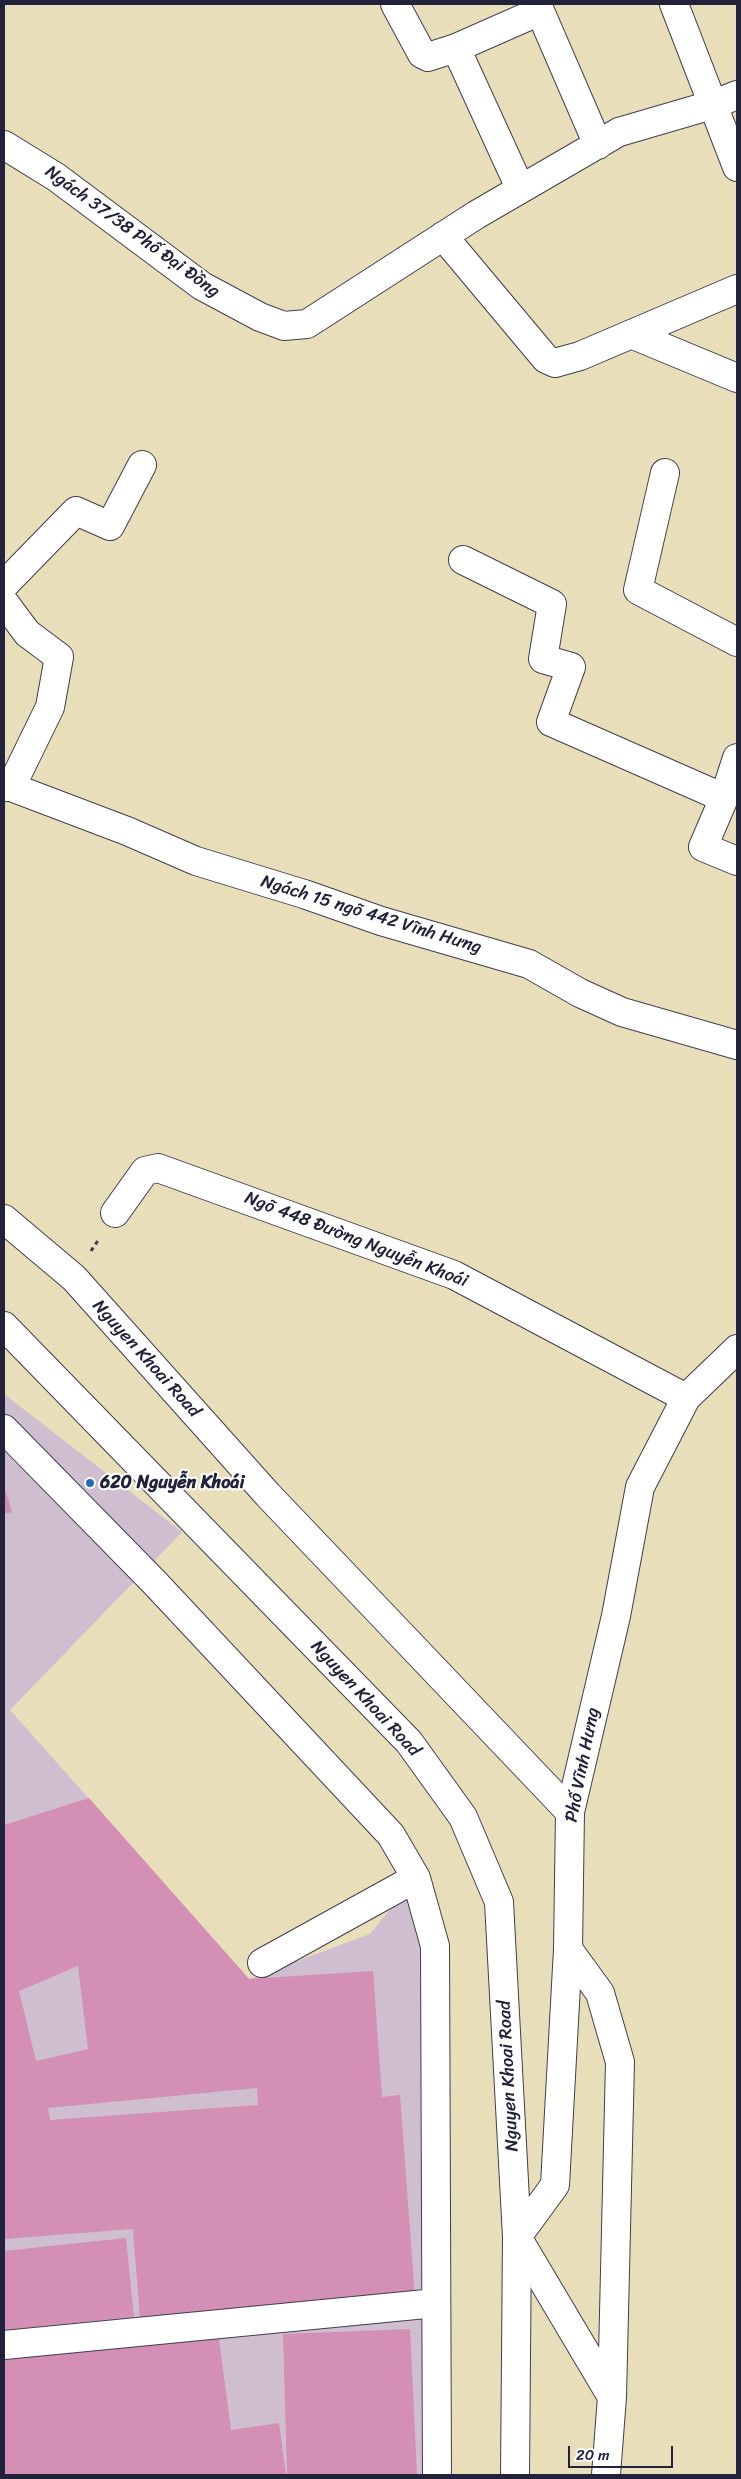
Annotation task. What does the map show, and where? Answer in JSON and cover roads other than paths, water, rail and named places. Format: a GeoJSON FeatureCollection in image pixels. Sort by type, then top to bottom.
{"type":"FeatureCollection","features":[{"type":"Feature","properties":{"kind":"street"},"geometry":{"type":"LineString","coordinates":[[395,4],[422,54],[433,56],[456,48],[538,7],[598,145]]}},
{"type":"Feature","properties":{"kind":"street"},"geometry":{"type":"LineString","coordinates":[[674,4],[726,100],[737,166]]}},
{"type":"Feature","properties":{"kind":"street"},"geometry":{"type":"LineString","coordinates":[[456,48],[520,188]]}},
{"type":"Feature","properties":{"kind":"street","name":"Ngách 37/38 Phố Đại Đồng"},"geometry":{"type":"LineString","coordinates":[[4,144],[56,177],[202,286],[260,318],[284,326],[307,324],[520,188],[619,132],[726,100]]}},
{"type":"Feature","properties":{"kind":"street"},"geometry":{"type":"LineString","coordinates":[[443,236],[546,359],[555,363],[564,362],[737,289]]}},
{"type":"Feature","properties":{"kind":"street"},"geometry":{"type":"LineString","coordinates":[[630,334],[737,378]]}},
{"type":"Feature","properties":{"kind":"street"},"geometry":{"type":"LineString","coordinates":[[4,585],[76,511],[110,526],[142,465]]}},
{"type":"Feature","properties":{"kind":"street"},"geometry":{"type":"LineString","coordinates":[[665,473],[638,590],[737,642]]}},
{"type":"Feature","properties":{"kind":"street"},"geometry":{"type":"LineString","coordinates":[[463,560],[552,604],[542,659],[571,667],[551,722],[724,798]]}},
{"type":"Feature","properties":{"kind":"street"},"geometry":{"type":"LineString","coordinates":[[4,602],[27,633],[59,657],[50,707],[8,787]]}},
{"type":"Feature","properties":{"kind":"street"},"geometry":{"type":"LineString","coordinates":[[737,758],[724,798],[703,847],[737,862]]}},
{"type":"Feature","properties":{"kind":"street","name":"Ngách 15 ngõ 442 Vĩnh Hưng"},"geometry":{"type":"LineString","coordinates":[[8,787],[127,831],[196,861],[304,894],[381,921],[529,964],[580,993],[622,1012],[737,1045]]}},
{"type":"Feature","properties":{"kind":"street","name":"Ngõ 448 Đường Nguyễn Khoái"},"geometry":{"type":"LineString","coordinates":[[116,1213],[145,1171],[158,1168],[454,1275],[686,1398]]}},
{"type":"Feature","properties":{"kind":"street","name":"Nguyen Khoai Road"},"geometry":{"type":"LineString","coordinates":[[4,1219],[74,1278],[268,1496],[570,1812]]}},
{"type":"Feature","properties":{"kind":"street","name":"Nguyen Khoai Road"},"geometry":{"type":"LineString","coordinates":[[4,1326],[409,1742],[463,1817],[499,1902],[518,2237],[515,2475]]}},
{"type":"Feature","properties":{"kind":"street","name":"Phố Vĩnh Hưng"},"geometry":{"type":"LineString","coordinates":[[518,2237],[555,2185],[568,1948],[570,1812],[616,1616],[640,1487],[686,1398],[737,1349]]}},
{"type":"Feature","properties":{"kind":"street"},"geometry":{"type":"LineString","coordinates":[[4,1430],[155,1583],[391,1835],[416,1878],[435,1946],[437,2475]]}},
{"type":"Feature","properties":{"kind":"street"},"geometry":{"type":"LineString","coordinates":[[262,1963],[416,1878]]}},
{"type":"Feature","properties":{"kind":"street"},"geometry":{"type":"LineString","coordinates":[[568,1948],[600,1993],[620,2062],[612,2398],[606,2475]]}},
{"type":"Feature","properties":{"kind":"street"},"geometry":{"type":"LineString","coordinates":[[518,2237],[612,2398]]}},
{"type":"Feature","properties":{"kind":"street"},"geometry":{"type":"LineString","coordinates":[[4,2345],[436,2303]]}},
{"type":"Feature","properties":{"kind":"place","name":"620 Nguyễn Khoái"},"geometry":{"type":"Point","coordinates":[90,1483]}}]}
